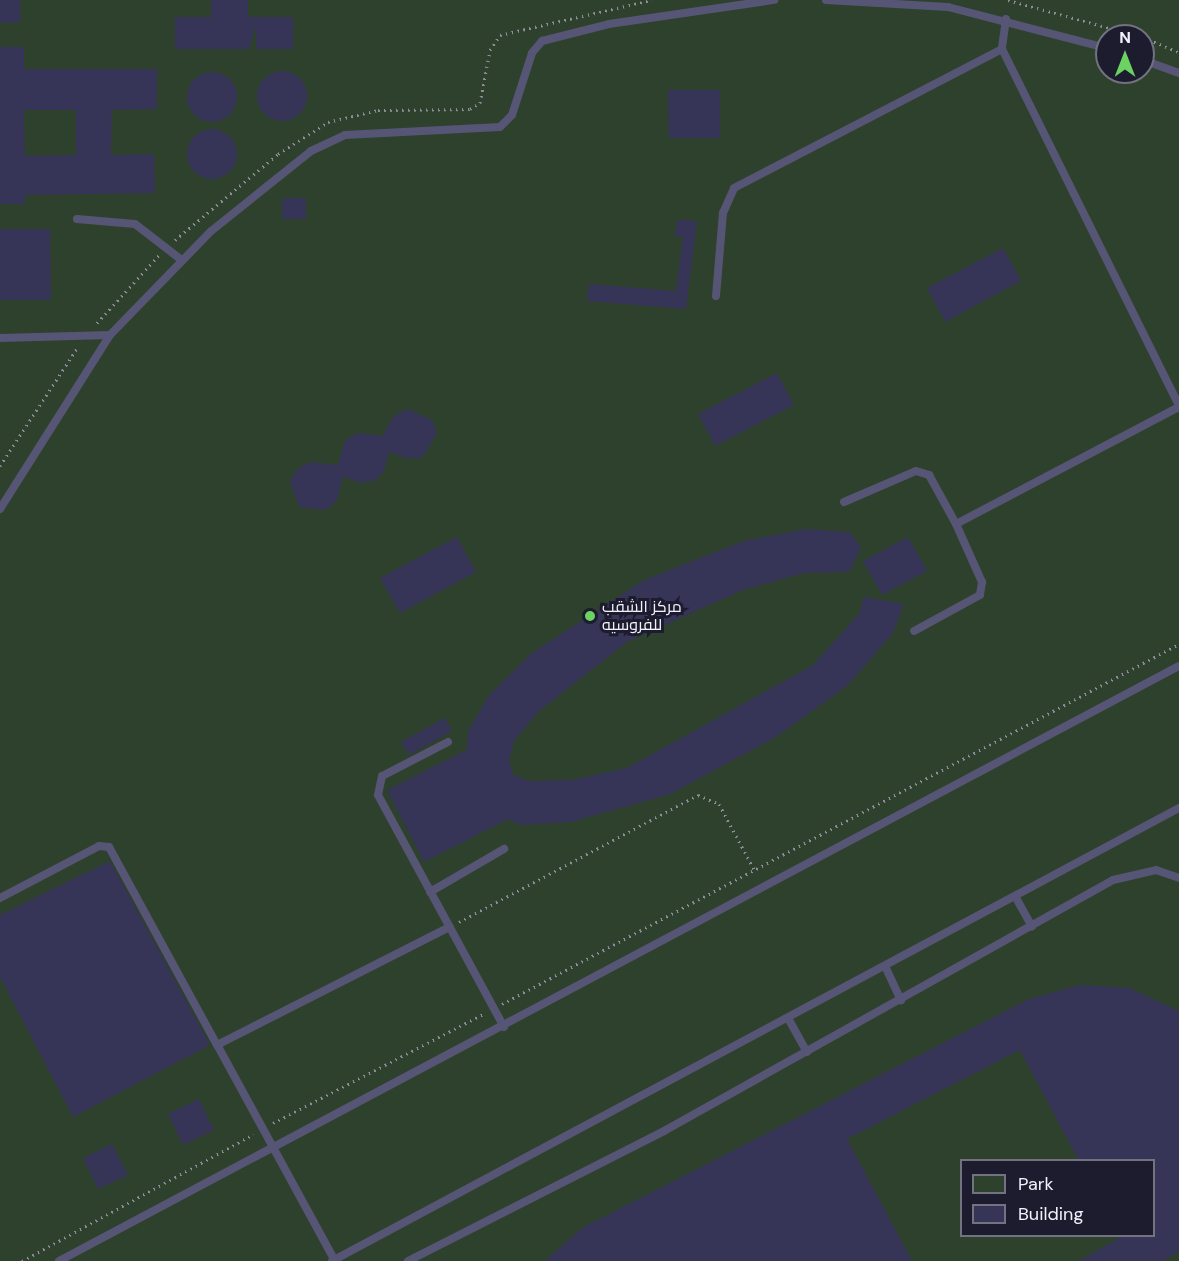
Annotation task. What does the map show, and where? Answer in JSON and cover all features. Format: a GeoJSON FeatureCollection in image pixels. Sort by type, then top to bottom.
{"type":"FeatureCollection","features":[{"type":"Feature","properties":{"kind":"lane"},"geometry":{"type":"LineString","coordinates":[[0,509],[110,335],[179,258],[311,151],[345,135],[500,127],[512,115],[532,53],[542,41],[609,24],[774,0]]}},
{"type":"Feature","properties":{"kind":"lane"},"geometry":{"type":"LineString","coordinates":[[826,0],[948,7],[1006,19],[1095,45]]}},
{"type":"Feature","properties":{"kind":"lane"},"geometry":{"type":"LineString","coordinates":[[956,524],[1179,406],[1002,50],[1006,19]]}},
{"type":"Feature","properties":{"kind":"lane"},"geometry":{"type":"LineString","coordinates":[[716,296],[723,213],[734,188],[1002,50]]}},
{"type":"Feature","properties":{"kind":"lane"},"geometry":{"type":"LineString","coordinates":[[1155,64],[1179,72]]}},
{"type":"Feature","properties":{"kind":"lane"},"geometry":{"type":"LineString","coordinates":[[77,219],[135,224],[168,247],[179,258]]}},
{"type":"Feature","properties":{"kind":"lane"},"geometry":{"type":"LineString","coordinates":[[0,338],[110,335]]}},
{"type":"Feature","properties":{"kind":"lane"},"geometry":{"type":"LineString","coordinates":[[844,502],[916,471],[929,475],[956,524],[982,582],[980,595],[914,631]]}},
{"type":"Feature","properties":{"kind":"lane"},"geometry":{"type":"LineString","coordinates":[[58,1261],[504,1027],[1179,666]]}},
{"type":"Feature","properties":{"kind":"lane"},"geometry":{"type":"LineString","coordinates":[[448,742],[382,776],[377,784],[430,892],[504,1027]]}},
{"type":"Feature","properties":{"kind":"lane"},"geometry":{"type":"LineString","coordinates":[[0,898],[99,846],[114,850],[334,1261],[1179,808]]}},
{"type":"Feature","properties":{"kind":"lane"},"geometry":{"type":"LineString","coordinates":[[430,892],[504,849]]}},
{"type":"Feature","properties":{"kind":"lane"},"geometry":{"type":"LineString","coordinates":[[408,1261],[807,1052],[1136,871],[1156,870],[1179,878]]}},
{"type":"Feature","properties":{"kind":"lane"},"geometry":{"type":"LineString","coordinates":[[1015,896],[1032,927]]}},
{"type":"Feature","properties":{"kind":"lane"},"geometry":{"type":"LineString","coordinates":[[217,1045],[450,927]]}},
{"type":"Feature","properties":{"kind":"lane"},"geometry":{"type":"LineString","coordinates":[[885,966],[901,1000]]}},
{"type":"Feature","properties":{"kind":"lane"},"geometry":{"type":"LineString","coordinates":[[788,1018],[807,1052]]}},
{"type":"Feature","properties":{"kind":"path"},"geometry":{"type":"LineString","coordinates":[[0,466],[86,336],[168,247],[278,154],[328,122],[378,110],[471,109],[480,103],[490,50],[500,35],[652,0]]}},
{"type":"Feature","properties":{"kind":"path"},"geometry":{"type":"LineString","coordinates":[[1008,0],[1095,24]]}},
{"type":"Feature","properties":{"kind":"path"},"geometry":{"type":"LineString","coordinates":[[1155,43],[1179,52]]}},
{"type":"Feature","properties":{"kind":"path"},"geometry":{"type":"LineString","coordinates":[[21,1261],[262,1129],[755,872],[1179,644]]}},
{"type":"Feature","properties":{"kind":"path"},"geometry":{"type":"LineString","coordinates":[[450,927],[699,795],[719,804],[755,872]]}},
{"type":"Feature","properties":{"kind":"green space","name":"مركز الشقب للفروسيه"},"geometry":{"type":"Polygon","coordinates":[[[0,0],[1179,0],[1179,1261],[0,1261],[0,0]]]}},
{"type":"Feature","properties":{"kind":"building"},"geometry":{"type":"Polygon","coordinates":[[[0,0],[20,0],[21,22],[0,23],[0,0]]]}},
{"type":"Feature","properties":{"kind":"building"},"geometry":{"type":"Polygon","coordinates":[[[211,0],[248,0],[248,17],[293,17],[293,49],[256,49],[256,25],[249,49],[175,49],[175,17],[211,17],[211,0]]]}},
{"type":"Feature","properties":{"kind":"building"},"geometry":{"type":"Polygon","coordinates":[[[0,47],[24,47],[24,69],[157,69],[157,109],[112,110],[111,155],[154,154],[155,193],[25,195],[25,204],[0,204],[0,47]],[[24,110],[25,156],[76,155],[76,110],[24,110]]]}},
{"type":"Feature","properties":{"kind":"building"},"geometry":{"type":"Polygon","coordinates":[[[282,71],[296,75],[303,82],[307,96],[303,110],[296,117],[282,121],[268,117],[261,110],[257,96],[261,82],[268,75],[282,71]]]}},
{"type":"Feature","properties":{"kind":"building"},"geometry":{"type":"Polygon","coordinates":[[[212,72],[230,79],[237,97],[230,115],[212,122],[194,115],[187,97],[194,79],[212,72]]]}},
{"type":"Feature","properties":{"kind":"building"},"geometry":{"type":"Polygon","coordinates":[[[668,90],[720,90],[720,138],[669,138],[668,90]]]}},
{"type":"Feature","properties":{"kind":"building"},"geometry":{"type":"Polygon","coordinates":[[[212,129],[230,136],[237,154],[230,172],[212,179],[194,172],[187,154],[194,136],[212,129]]]}},
{"type":"Feature","properties":{"kind":"building"},"geometry":{"type":"Polygon","coordinates":[[[282,198],[306,198],[306,219],[282,219],[282,198]]]}},
{"type":"Feature","properties":{"kind":"building"},"geometry":{"type":"Polygon","coordinates":[[[677,220],[697,221],[686,309],[587,301],[589,284],[676,291],[683,236],[675,237],[677,220]]]}},
{"type":"Feature","properties":{"kind":"building"},"geometry":{"type":"Polygon","coordinates":[[[0,229],[50,229],[51,300],[0,300],[0,229]]]}},
{"type":"Feature","properties":{"kind":"building"},"geometry":{"type":"Polygon","coordinates":[[[1003,248],[1021,281],[945,322],[927,288],[1003,248]]]}},
{"type":"Feature","properties":{"kind":"building"},"geometry":{"type":"Polygon","coordinates":[[[777,373],[794,405],[715,446],[698,414],[777,373]]]}},
{"type":"Feature","properties":{"kind":"building"},"geometry":{"type":"Polygon","coordinates":[[[407,409],[432,420],[437,433],[423,457],[409,459],[389,452],[384,471],[374,481],[360,483],[343,476],[337,500],[326,510],[299,507],[290,481],[297,469],[310,462],[338,465],[345,440],[358,433],[382,436],[394,416],[407,409]]]}},
{"type":"Feature","properties":{"kind":"building"},"geometry":{"type":"Polygon","coordinates":[[[806,529],[850,532],[861,548],[849,572],[804,573],[743,590],[627,642],[539,711],[514,741],[509,761],[513,775],[529,781],[572,780],[627,768],[813,665],[859,614],[864,597],[904,604],[893,633],[847,686],[776,737],[670,794],[571,822],[521,825],[508,819],[424,862],[387,790],[467,750],[468,731],[490,694],[532,653],[644,580],[744,541],[806,529]]]}},
{"type":"Feature","properties":{"kind":"building"},"geometry":{"type":"Polygon","coordinates":[[[457,537],[476,572],[400,613],[380,578],[457,537]]]}},
{"type":"Feature","properties":{"kind":"building"},"geometry":{"type":"Polygon","coordinates":[[[908,537],[927,571],[882,595],[863,561],[908,537]]]}},
{"type":"Feature","properties":{"kind":"building"},"geometry":{"type":"Polygon","coordinates":[[[445,718],[452,731],[409,755],[401,742],[445,718]]]}},
{"type":"Feature","properties":{"kind":"building"},"geometry":{"type":"Polygon","coordinates":[[[110,861],[210,1045],[73,1117],[0,977],[0,915],[110,861]]]}},
{"type":"Feature","properties":{"kind":"building"},"geometry":{"type":"Polygon","coordinates":[[[1080,985],[1129,988],[1179,1011],[1179,1251],[1163,1261],[1079,1261],[1120,1237],[1155,1237],[1155,1159],[1078,1159],[1020,1050],[847,1139],[912,1261],[545,1261],[582,1228],[1029,999],[1080,985]]]}},
{"type":"Feature","properties":{"kind":"building"},"geometry":{"type":"Polygon","coordinates":[[[199,1099],[214,1130],[183,1145],[168,1114],[199,1099]]]}},
{"type":"Feature","properties":{"kind":"building"},"geometry":{"type":"Polygon","coordinates":[[[112,1144],[128,1175],[98,1189],[83,1158],[112,1144]]]}},
{"type":"Feature","properties":{"kind":"place","name":"مركز الشقب للفروسيه"},"geometry":{"type":"Point","coordinates":[590,616]}}]}
